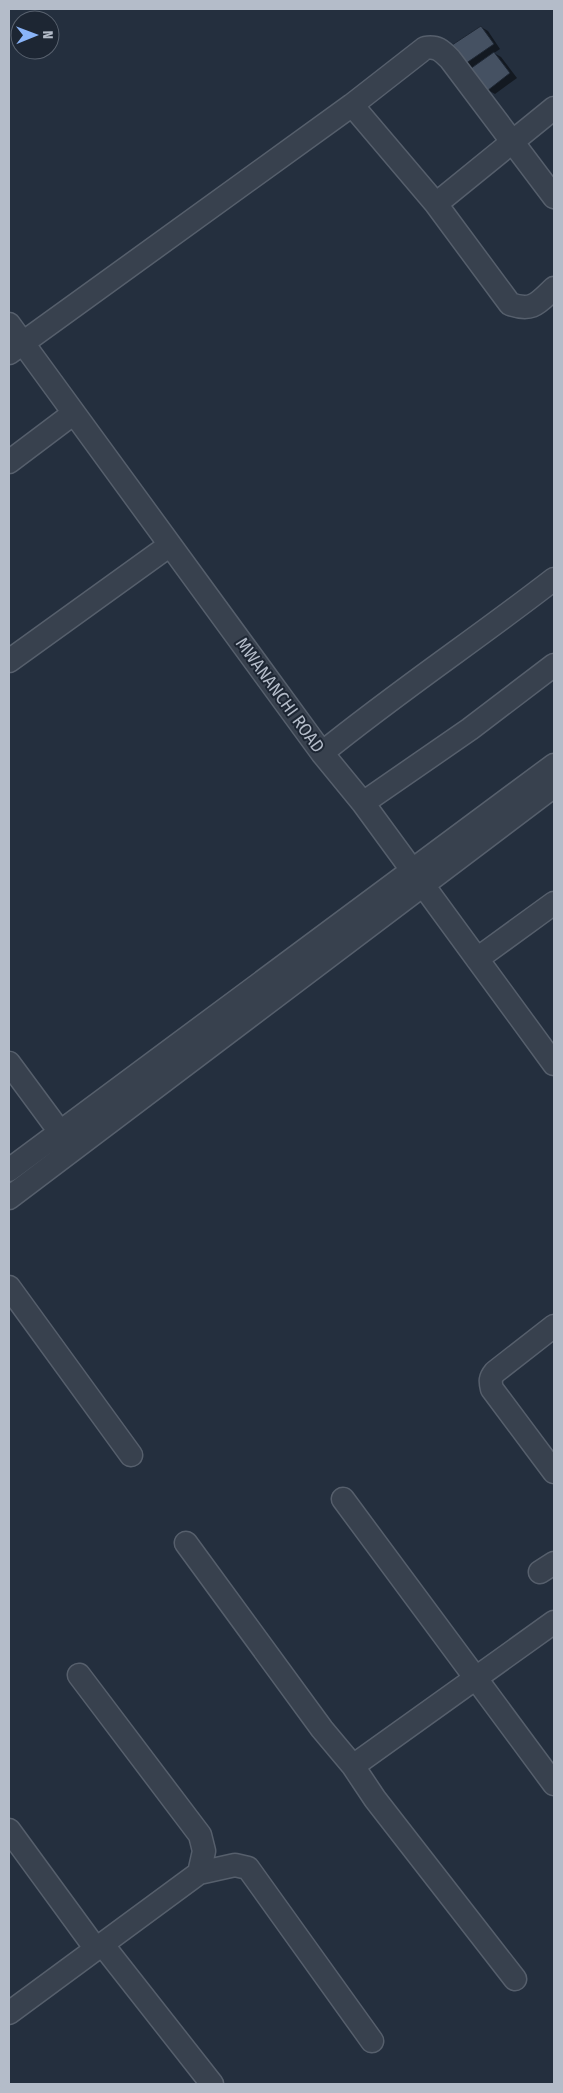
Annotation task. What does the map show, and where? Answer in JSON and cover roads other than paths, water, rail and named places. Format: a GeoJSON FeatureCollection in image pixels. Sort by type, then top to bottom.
{"type":"FeatureCollection","features":[{"type":"Feature","properties":{"kind":"street"},"geometry":{"type":"LineString","coordinates":[[12,337],[352,105],[425,48],[434,47],[450,58],[554,197]]}},
{"type":"Feature","properties":{"kind":"street"},"geometry":{"type":"LineString","coordinates":[[352,105],[436,204],[510,304],[524,309],[536,305],[554,288]]}},
{"type":"Feature","properties":{"kind":"street"},"geometry":{"type":"LineString","coordinates":[[436,204],[554,108]]}},
{"type":"Feature","properties":{"kind":"street","name":"MWANANCHI ROAD"},"geometry":{"type":"LineString","coordinates":[[12,337],[74,413],[322,753],[363,803],[554,1064]]}},
{"type":"Feature","properties":{"kind":"street"},"geometry":{"type":"LineString","coordinates":[[9,462],[74,413]]}},
{"type":"Feature","properties":{"kind":"street"},"geometry":{"type":"LineString","coordinates":[[9,660],[170,545]]}},
{"type":"Feature","properties":{"kind":"street"},"geometry":{"type":"LineString","coordinates":[[322,753],[373,712],[486,632],[554,580]]}},
{"type":"Feature","properties":{"kind":"street"},"geometry":{"type":"LineString","coordinates":[[363,803],[470,729],[554,664]]}},
{"type":"Feature","properties":{"kind":"street"},"geometry":{"type":"LineString","coordinates":[[9,1198],[417,878],[554,765]]}},
{"type":"Feature","properties":{"kind":"street"},"geometry":{"type":"LineString","coordinates":[[9,1170],[417,878],[554,786]]}},
{"type":"Feature","properties":{"kind":"street"},"geometry":{"type":"LineString","coordinates":[[476,959],[554,903]]}},
{"type":"Feature","properties":{"kind":"street"},"geometry":{"type":"LineString","coordinates":[[9,1063],[60,1132]]}},
{"type":"Feature","properties":{"kind":"street"},"geometry":{"type":"LineString","coordinates":[[9,1287],[131,1455]]}},
{"type":"Feature","properties":{"kind":"street"},"geometry":{"type":"LineString","coordinates":[[554,1326],[495,1372],[490,1382],[492,1389],[554,1469]]}},
{"type":"Feature","properties":{"kind":"street"},"geometry":{"type":"LineString","coordinates":[[343,1499],[554,1784]]}},
{"type":"Feature","properties":{"kind":"street"},"geometry":{"type":"LineString","coordinates":[[186,1543],[322,1729],[353,1766],[375,1799],[515,1979]]}},
{"type":"Feature","properties":{"kind":"street"},"geometry":{"type":"LineString","coordinates":[[353,1766],[554,1622]]}},
{"type":"Feature","properties":{"kind":"street"},"geometry":{"type":"LineString","coordinates":[[79,1675],[200,1835],[204,1851],[199,1873]]}},
{"type":"Feature","properties":{"kind":"street"},"geometry":{"type":"LineString","coordinates":[[9,1830],[99,1947],[212,2084]]}},
{"type":"Feature","properties":{"kind":"street"},"geometry":{"type":"LineString","coordinates":[[9,2013],[199,1873],[235,1865],[248,1868],[372,2041]]}}]}
